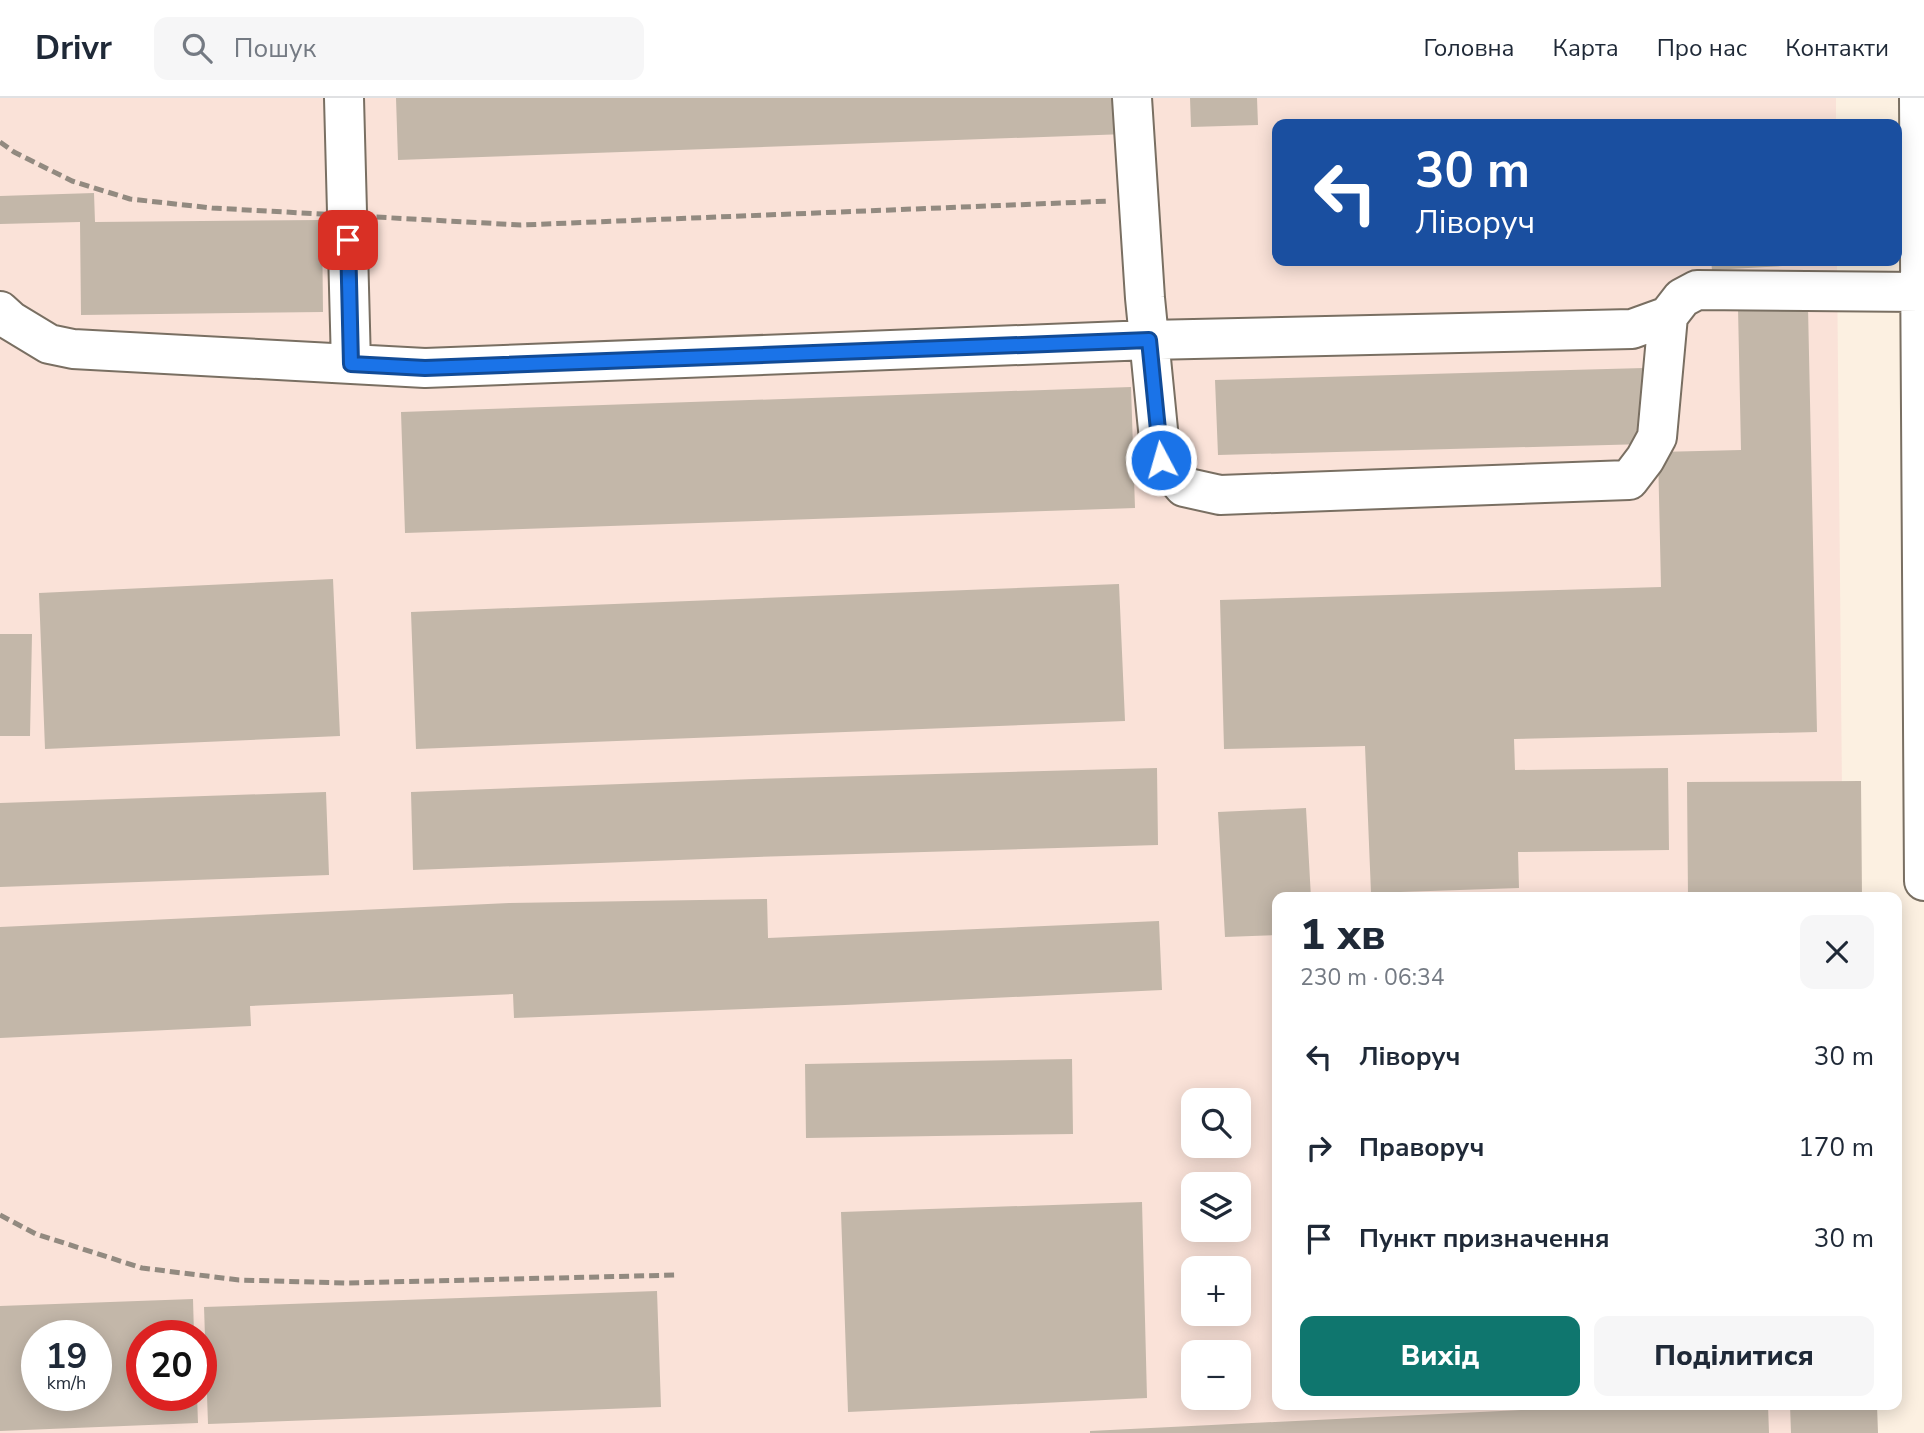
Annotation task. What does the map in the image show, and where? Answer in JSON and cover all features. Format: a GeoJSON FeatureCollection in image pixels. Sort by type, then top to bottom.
{"type":"FeatureCollection","features":[{"type":"Feature","properties":{"kind":"street"},"geometry":{"type":"LineString","coordinates":[[344,98],[351,364]]}},
{"type":"Feature","properties":{"kind":"street"},"geometry":{"type":"LineString","coordinates":[[1132,98],[1149,340],[1161,460],[1184,487],[1220,495],[1629,480],[1657,437],[1668,316]]}},
{"type":"Feature","properties":{"kind":"street"},"geometry":{"type":"LineString","coordinates":[[1919,98],[1924,881]]}},
{"type":"Feature","properties":{"kind":"street"},"geometry":{"type":"LineString","coordinates":[[0,311],[11,321],[49,344],[73,349],[425,368],[1149,340],[1632,329],[1668,316],[1682,298],[1697,290],[1919,292]]}},
{"type":"Feature","properties":{"kind":"shaded area"},"geometry":{"type":"Polygon","coordinates":[[[0,98],[1836,98],[1836,119],[1272,119],[1272,266],[1837,266],[1843,892],[1272,892],[1272,1410],[1847,1410],[1847,1433],[0,1433],[0,98]]]}},
{"type":"Feature","properties":{"kind":"building"},"geometry":{"type":"Polygon","coordinates":[[[396,98],[1125,98],[1126,134],[398,160],[396,98]]]}},
{"type":"Feature","properties":{"kind":"building"},"geometry":{"type":"Polygon","coordinates":[[[1190,98],[1257,98],[1258,125],[1191,127],[1190,98]]]}},
{"type":"Feature","properties":{"kind":"building"},"geometry":{"type":"Polygon","coordinates":[[[94,193],[95,222],[322,220],[323,312],[81,315],[80,222],[0,224],[0,196],[94,193]]]}},
{"type":"Feature","properties":{"kind":"building"},"geometry":{"type":"Polygon","coordinates":[[[1712,266],[1783,266],[1712,270],[1712,266]]]}},
{"type":"Feature","properties":{"kind":"building"},"geometry":{"type":"Polygon","coordinates":[[[1808,307],[1817,732],[1514,739],[1515,770],[1668,768],[1669,850],[1518,852],[1519,888],[1371,892],[1365,746],[1224,749],[1220,600],[1661,587],[1658,452],[1741,450],[1738,308],[1808,307]]]}},
{"type":"Feature","properties":{"kind":"building"},"geometry":{"type":"Polygon","coordinates":[[[1644,368],[1646,444],[1218,455],[1215,380],[1644,368]]]}},
{"type":"Feature","properties":{"kind":"building"},"geometry":{"type":"Polygon","coordinates":[[[1131,387],[1135,508],[405,533],[401,412],[1131,387]]]}},
{"type":"Feature","properties":{"kind":"building"},"geometry":{"type":"Polygon","coordinates":[[[333,579],[340,736],[45,749],[39,593],[333,579]]]}},
{"type":"Feature","properties":{"kind":"building"},"geometry":{"type":"Polygon","coordinates":[[[1119,584],[1125,721],[416,749],[411,612],[1119,584]]]}},
{"type":"Feature","properties":{"kind":"building"},"geometry":{"type":"Polygon","coordinates":[[[0,634],[32,634],[30,736],[0,736],[0,634]]]}},
{"type":"Feature","properties":{"kind":"building"},"geometry":{"type":"Polygon","coordinates":[[[1157,768],[1158,845],[413,870],[411,792],[1157,768]]]}},
{"type":"Feature","properties":{"kind":"building"},"geometry":{"type":"Polygon","coordinates":[[[1861,781],[1862,892],[1688,892],[1687,782],[1861,781]]]}},
{"type":"Feature","properties":{"kind":"building"},"geometry":{"type":"Polygon","coordinates":[[[326,792],[329,875],[0,887],[0,803],[326,792]]]}},
{"type":"Feature","properties":{"kind":"building"},"geometry":{"type":"Polygon","coordinates":[[[1306,808],[1311,892],[1272,892],[1272,935],[1225,937],[1218,812],[1306,808]]]}},
{"type":"Feature","properties":{"kind":"building"},"geometry":{"type":"Polygon","coordinates":[[[767,899],[768,938],[1159,921],[1162,990],[514,1018],[513,994],[250,1006],[251,1026],[0,1038],[0,927],[509,903],[767,899]]]}},
{"type":"Feature","properties":{"kind":"building"},"geometry":{"type":"Polygon","coordinates":[[[1072,1059],[1073,1134],[806,1138],[805,1064],[1072,1059]]]}},
{"type":"Feature","properties":{"kind":"building"},"geometry":{"type":"Polygon","coordinates":[[[1142,1202],[1147,1398],[848,1412],[841,1212],[1142,1202]]]}},
{"type":"Feature","properties":{"kind":"building"},"geometry":{"type":"Polygon","coordinates":[[[657,1291],[661,1407],[208,1424],[208,1411],[217,1411],[217,1320],[204,1320],[204,1307],[657,1291]]]}},
{"type":"Feature","properties":{"kind":"building"},"geometry":{"type":"Polygon","coordinates":[[[193,1299],[194,1320],[126,1320],[126,1411],[198,1411],[198,1423],[0,1431],[0,1306],[193,1299]]]}},
{"type":"Feature","properties":{"kind":"building"},"geometry":{"type":"Polygon","coordinates":[[[1519,1410],[1768,1410],[1769,1433],[1090,1433],[1519,1410]]]}},
{"type":"Feature","properties":{"kind":"building"},"geometry":{"type":"Polygon","coordinates":[[[1790,1410],[1877,1410],[1878,1433],[1791,1433],[1790,1410]]]}},
{"type":"Feature","properties":{"kind":"railway"},"geometry":{"type":"LineString","coordinates":[[0,142],[14,152],[72,181],[130,199],[212,208],[521,225],[1110,201]]}},
{"type":"Feature","properties":{"kind":"railway"},"geometry":{"type":"LineString","coordinates":[[0,1215],[36,1234],[142,1268],[239,1280],[347,1283],[679,1275]]}},
{"type":"Feature","properties":{"kind":"route"},"geometry":{"type":"LineString","coordinates":[[348,240],[351,364],[425,368],[1149,340],[1161,460]]}}]}
